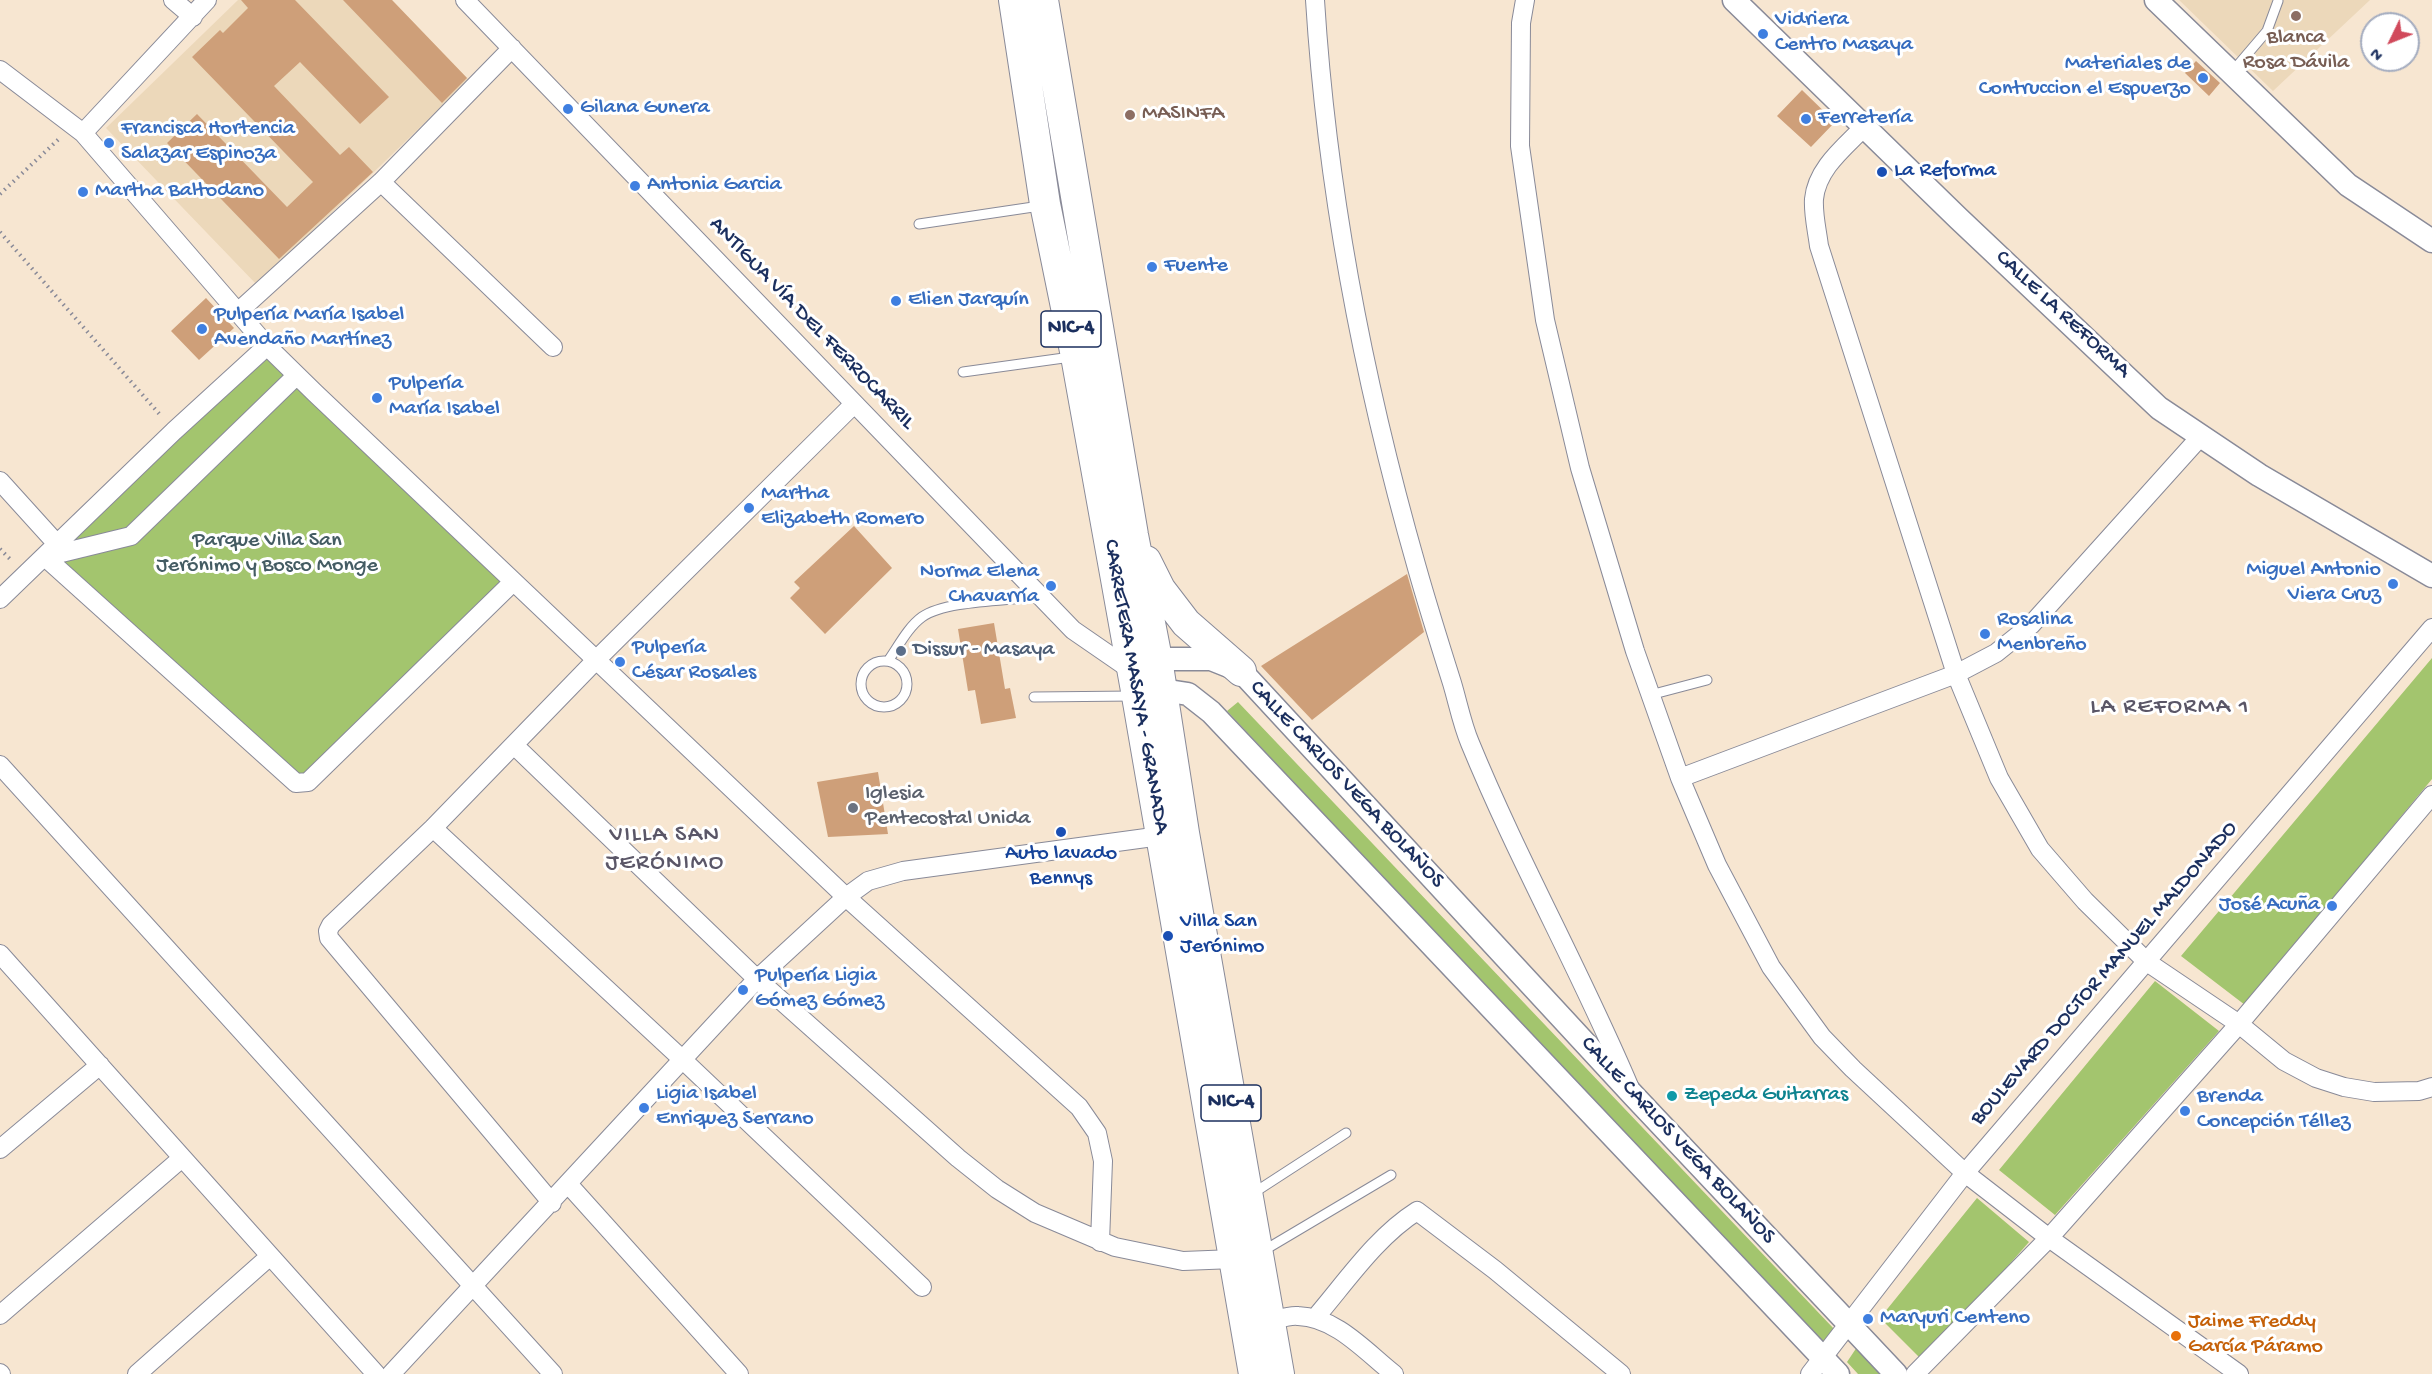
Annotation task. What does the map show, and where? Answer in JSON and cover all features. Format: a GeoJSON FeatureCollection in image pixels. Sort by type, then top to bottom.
{"type":"FeatureCollection","features":[{"type":"Feature","properties":{"kind":"highway","name":"CARRETERA MASAYA - GRANADA"},"geometry":{"type":"LineString","coordinates":[[1014,0],[1046,204],[1076,356],[1147,679],[1246,1256],[1270,1321],[1279,1374]]}},
{"type":"Feature","properties":{"kind":"highway","name":"CARRETERA MASAYA - GRANADA"},"geometry":{"type":"LineString","coordinates":[[1043,0],[1133,535],[1147,679]]}},
{"type":"Feature","properties":{"kind":"highway"},"geometry":{"type":"LineString","coordinates":[[1133,535],[1160,589],[1186,623],[1241,671]]}},
{"type":"Feature","properties":{"kind":"highway","name":"CARRETERA MASAYA - GRANADA"},"geometry":{"type":"LineString","coordinates":[[1173,834],[1248,1197],[1246,1256],[1254,1374]]}},
{"type":"Feature","properties":{"kind":"street"},"geometry":{"type":"LineString","coordinates":[[173,0],[193,17]]}},
{"type":"Feature","properties":{"kind":"street"},"geometry":{"type":"LineString","coordinates":[[78,129],[193,17],[207,0]]}},
{"type":"Feature","properties":{"kind":"street","name":"ANTIGUA VÍA DEL FERROCARRIL"},"geometry":{"type":"LineString","coordinates":[[465,0],[1072,630],[1147,679]]}},
{"type":"Feature","properties":{"kind":"street"},"geometry":{"type":"LineString","coordinates":[[1315,0],[1320,81],[1352,291],[1389,471],[1426,600],[1469,741],[1550,918],[1604,1026],[1634,1096]]}},
{"type":"Feature","properties":{"kind":"street"},"geometry":{"type":"LineString","coordinates":[[1525,0],[1521,24],[1520,146],[1545,320],[1580,468],[1650,695],[1680,778],[1722,875],[1771,967],[1822,1037],[1853,1069],[1965,1173],[2049,1238],[2238,1374]]}},
{"type":"Feature","properties":{"kind":"street","name":"CALLE LA REFORMA"},"geometry":{"type":"LineString","coordinates":[[1734,0],[2159,408],[2259,475],[2432,576]]}},
{"type":"Feature","properties":{"kind":"street"},"geometry":{"type":"LineString","coordinates":[[2156,0],[2348,185],[2432,241]]}},
{"type":"Feature","properties":{"kind":"street"},"geometry":{"type":"LineString","coordinates":[[238,312],[381,182],[512,48]]}},
{"type":"Feature","properties":{"kind":"street"},"geometry":{"type":"LineString","coordinates":[[0,70],[78,129],[267,346],[296,376],[846,897],[1079,1107],[1097,1133],[1103,1161],[1100,1242]]}},
{"type":"Feature","properties":{"kind":"street"},"geometry":{"type":"LineString","coordinates":[[1864,127],[1832,160],[1821,177],[1814,198],[1819,246],[1956,674],[2000,778],[2040,849],[2085,902],[2147,962],[2239,1024],[2284,1061],[2316,1078],[2344,1087],[2374,1092],[2420,1091],[2432,1087]]}},
{"type":"Feature","properties":{"kind":"street"},"geometry":{"type":"LineString","coordinates":[[381,182],[553,347]]}},
{"type":"Feature","properties":{"kind":"street"},"geometry":{"type":"LineString","coordinates":[[0,599],[174,431],[267,346]]}},
{"type":"Feature","properties":{"kind":"street"},"geometry":{"type":"LineString","coordinates":[[45,557],[132,536],[296,376]]}},
{"type":"Feature","properties":{"kind":"street"},"geometry":{"type":"LineString","coordinates":[[552,1203],[329,938],[328,931],[331,925],[433,828],[597,659],[854,404]]}},
{"type":"Feature","properties":{"kind":"street"},"geometry":{"type":"LineString","coordinates":[[1680,778],[1956,674],[1996,653],[2031,625],[2201,436]]}},
{"type":"Feature","properties":{"kind":"street"},"geometry":{"type":"LineString","coordinates":[[0,481],[57,543]]}},
{"type":"Feature","properties":{"kind":"street"},"geometry":{"type":"LineString","coordinates":[[45,557],[296,783],[302,784],[308,782],[513,582]]}},
{"type":"Feature","properties":{"kind":"street","name":"BOULEVARD DOCTOR MANUEL MALDONADO"},"geometry":{"type":"LineString","coordinates":[[1824,1369],[1850,1324],[1965,1173],[2432,628]]}},
{"type":"Feature","properties":{"kind":"street","name":"CALLE CARLOS VEGA BOLAÑOS"},"geometry":{"type":"LineString","coordinates":[[1147,679],[1211,659],[1241,671],[1634,1096],[1896,1374]]}},
{"type":"Feature","properties":{"kind":"street","name":"CALLE CARLOS VEGA BOLAÑOS"},"geometry":{"type":"LineString","coordinates":[[1147,679],[1188,694],[1211,712],[1824,1369]]}},
{"type":"Feature","properties":{"kind":"street"},"geometry":{"type":"LineString","coordinates":[[515,746],[757,979],[997,1190],[1035,1213],[1100,1242],[1150,1256],[1183,1261],[1246,1256]]}},
{"type":"Feature","properties":{"kind":"street"},"geometry":{"type":"LineString","coordinates":[[0,765],[553,1374]]}},
{"type":"Feature","properties":{"kind":"street"},"geometry":{"type":"LineString","coordinates":[[1915,1374],[2049,1238],[2239,1024],[2432,795]]}},
{"type":"Feature","properties":{"kind":"street"},"geometry":{"type":"LineString","coordinates":[[433,828],[683,1060],[922,1287]]}},
{"type":"Feature","properties":{"kind":"street"},"geometry":{"type":"LineString","coordinates":[[391,1374],[473,1284],[569,1185],[757,979],[846,897],[868,881],[903,871],[1173,834]]}},
{"type":"Feature","properties":{"kind":"street"},"geometry":{"type":"LineString","coordinates":[[2,960],[100,1065],[269,1257],[376,1374]]}},
{"type":"Feature","properties":{"kind":"street"},"geometry":{"type":"LineString","coordinates":[[0,1149],[100,1065]]}},
{"type":"Feature","properties":{"kind":"street"},"geometry":{"type":"LineString","coordinates":[[0,1315],[182,1158]]}},
{"type":"Feature","properties":{"kind":"street"},"geometry":{"type":"LineString","coordinates":[[569,1185],[739,1374]]}},
{"type":"Feature","properties":{"kind":"street"},"geometry":{"type":"LineString","coordinates":[[1315,1318],[1381,1242],[1403,1220],[1417,1211],[1495,1269],[1621,1374]]}},
{"type":"Feature","properties":{"kind":"street"},"geometry":{"type":"LineString","coordinates":[[137,1374],[269,1257]]}},
{"type":"Feature","properties":{"kind":"street"},"geometry":{"type":"LineString","coordinates":[[1270,1321],[1296,1315],[1315,1318],[1336,1327],[1394,1374]]}},
{"type":"Feature","properties":{"kind":"lane"},"geometry":{"type":"LineString","coordinates":[[2232,72],[2267,31],[2278,1]]}},
{"type":"Feature","properties":{"kind":"lane"},"geometry":{"type":"LineString","coordinates":[[919,224],[1046,204]]}},
{"type":"Feature","properties":{"kind":"lane"},"geometry":{"type":"LineString","coordinates":[[963,372],[1076,356]]}},
{"type":"Feature","properties":{"kind":"lane"},"geometry":{"type":"LineString","coordinates":[[888,661],[911,628],[922,617],[943,608],[1040,596]]}},
{"type":"Feature","properties":{"kind":"lane"},"geometry":{"type":"LineString","coordinates":[[888,661],[900,667],[907,679],[906,692],[898,703],[885,708],[872,705],[863,695],[860,682],[865,670],[875,662],[888,661]]}},
{"type":"Feature","properties":{"kind":"lane"},"geometry":{"type":"LineString","coordinates":[[1034,697],[1147,679]]}},
{"type":"Feature","properties":{"kind":"lane"},"geometry":{"type":"LineString","coordinates":[[1650,695],[1707,680]]}},
{"type":"Feature","properties":{"kind":"lane"},"geometry":{"type":"LineString","coordinates":[[1248,1197],[1346,1133]]}},
{"type":"Feature","properties":{"kind":"lane"},"geometry":{"type":"LineString","coordinates":[[1246,1256],[1391,1175]]}},
{"type":"Feature","properties":{"kind":"path"},"geometry":{"type":"LineString","coordinates":[[0,194],[78,129]]}},
{"type":"Feature","properties":{"kind":"path"},"geometry":{"type":"LineString","coordinates":[[0,232],[174,431]]}},
{"type":"Feature","properties":{"kind":"shaded area"},"geometry":{"type":"Polygon","coordinates":[[[238,0],[392,0],[469,80],[257,285],[106,128],[238,0]]]}},
{"type":"Feature","properties":{"kind":"shaded area"},"geometry":{"type":"Polygon","coordinates":[[[2179,0],[2370,0],[2273,91],[2179,0]]]}},
{"type":"Feature","properties":{"kind":"green space","name":"Parque Villa San Jerónimo y Bosco Monge"},"geometry":{"type":"Polygon","coordinates":[[[267,346],[513,582],[308,782],[45,557],[267,346]]]}},
{"type":"Feature","properties":{"kind":"green space"},"geometry":{"type":"Polygon","coordinates":[[[2432,658],[2432,779],[2245,1005],[2181,956],[2432,658]]]}},
{"type":"Feature","properties":{"kind":"green space"},"geometry":{"type":"Polygon","coordinates":[[[1238,702],[1835,1330],[1820,1344],[1227,711],[1238,702]]]}},
{"type":"Feature","properties":{"kind":"green space"},"geometry":{"type":"Polygon","coordinates":[[[2155,981],[2219,1031],[2055,1215],[1999,1170],[2155,981]]]}},
{"type":"Feature","properties":{"kind":"green space"},"geometry":{"type":"Polygon","coordinates":[[[1977,1198],[2029,1242],[1924,1362],[1880,1318],[1977,1198]]]}},
{"type":"Feature","properties":{"kind":"green space"},"geometry":{"type":"Polygon","coordinates":[[[1857,1347],[1882,1374],[1858,1374],[1847,1362],[1857,1347]]]}},
{"type":"Feature","properties":{"kind":"building"},"geometry":{"type":"Polygon","coordinates":[[[241,0],[295,0],[389,97],[360,124],[300,62],[274,86],[340,155],[349,147],[373,172],[279,259],[167,143],[197,114],[287,207],[313,182],[192,57],[220,30],[223,33],[248,8],[241,0]]]}},
{"type":"Feature","properties":{"kind":"building"},"geometry":{"type":"Polygon","coordinates":[[[343,0],[392,0],[467,78],[442,103],[343,0]]]}},
{"type":"Feature","properties":{"kind":"building","name":"Materiales de Contruccion el Espuerzo"},"geometry":{"type":"Polygon","coordinates":[[[2196,61],[2220,83],[2209,96],[2185,73],[2196,61]]]}},
{"type":"Feature","properties":{"kind":"building","name":"Ferretería"},"geometry":{"type":"Polygon","coordinates":[[[1802,90],[1835,122],[1811,147],[1777,116],[1802,90]]]}},
{"type":"Feature","properties":{"kind":"building","name":"Pulpería María Isabel Avendaño Martínez"},"geometry":{"type":"Polygon","coordinates":[[[206,298],[234,328],[199,360],[171,331],[206,298]]]}},
{"type":"Feature","properties":{"kind":"building"},"geometry":{"type":"Polygon","coordinates":[[[854,526],[892,568],[825,634],[790,598],[800,588],[794,582],[854,526]]]}},
{"type":"Feature","properties":{"kind":"building"},"geometry":{"type":"Polygon","coordinates":[[[1407,574],[1424,632],[1312,720],[1261,666],[1407,574]]]}},
{"type":"Feature","properties":{"kind":"building"},"geometry":{"type":"Polygon","coordinates":[[[994,623],[1005,689],[1010,688],[1016,718],[981,724],[975,690],[968,691],[958,629],[994,623]]]}},
{"type":"Feature","properties":{"kind":"building","name":"Iglesia Pentecostal Unida"},"geometry":{"type":"Polygon","coordinates":[[[878,772],[888,834],[828,837],[817,782],[878,772]]]}},
{"type":"Feature","properties":{"kind":"place","name":"Blanca Rosa Dávila"},"geometry":{"type":"Point","coordinates":[2296,16]}},
{"type":"Feature","properties":{"kind":"place","name":"Vidriera Centro Masaya"},"geometry":{"type":"Point","coordinates":[1763,34]}},
{"type":"Feature","properties":{"kind":"place","name":"Materiales de Contruccion el Espuerzo"},"geometry":{"type":"Point","coordinates":[2203,78]}},
{"type":"Feature","properties":{"kind":"place","name":"Gilana Gunera"},"geometry":{"type":"Point","coordinates":[568,109]}},
{"type":"Feature","properties":{"kind":"place","name":"MASINFA"},"geometry":{"type":"Point","coordinates":[1130,115]}},
{"type":"Feature","properties":{"kind":"place","name":"Ferretería"},"geometry":{"type":"Point","coordinates":[1806,119]}},
{"type":"Feature","properties":{"kind":"place","name":"Francisca Hortencia Salazar Espinoza"},"geometry":{"type":"Point","coordinates":[109,143]}},
{"type":"Feature","properties":{"kind":"place","name":"La Reforma"},"geometry":{"type":"Point","coordinates":[1882,172]}},
{"type":"Feature","properties":{"kind":"place","name":"Antonia Garcia"},"geometry":{"type":"Point","coordinates":[635,186]}},
{"type":"Feature","properties":{"kind":"place","name":"Martha Baltodano"},"geometry":{"type":"Point","coordinates":[83,192]}},
{"type":"Feature","properties":{"kind":"place","name":"Fuente"},"geometry":{"type":"Point","coordinates":[1152,267]}},
{"type":"Feature","properties":{"kind":"place","name":"Elien Jarquín"},"geometry":{"type":"Point","coordinates":[896,301]}},
{"type":"Feature","properties":{"kind":"place","name":"Pulpería María Isabel Avendaño Martínez"},"geometry":{"type":"Point","coordinates":[202,329]}},
{"type":"Feature","properties":{"kind":"place","name":"Pulpería María Isabel"},"geometry":{"type":"Point","coordinates":[377,398]}},
{"type":"Feature","properties":{"kind":"place","name":"Martha Elizabeth Romero"},"geometry":{"type":"Point","coordinates":[749,508]}},
{"type":"Feature","properties":{"kind":"place","name":"Miguel Antonio Viera Cruz"},"geometry":{"type":"Point","coordinates":[2393,584]}},
{"type":"Feature","properties":{"kind":"place","name":"Norma Elena Chavarría"},"geometry":{"type":"Point","coordinates":[1051,586]}},
{"type":"Feature","properties":{"kind":"place","name":"Rosalina Menbreño"},"geometry":{"type":"Point","coordinates":[1985,634]}},
{"type":"Feature","properties":{"kind":"place","name":"Dissur - Masaya"},"geometry":{"type":"Point","coordinates":[901,651]}},
{"type":"Feature","properties":{"kind":"place","name":"Pulpería César Rosales"},"geometry":{"type":"Point","coordinates":[620,662]}},
{"type":"Feature","properties":{"kind":"place","name":"Iglesia Pentecostal Unida"},"geometry":{"type":"Point","coordinates":[853,808]}},
{"type":"Feature","properties":{"kind":"place","name":"Auto lavado Bennys"},"geometry":{"type":"Point","coordinates":[1061,832]}},
{"type":"Feature","properties":{"kind":"place","name":"José Acuña"},"geometry":{"type":"Point","coordinates":[2332,906]}},
{"type":"Feature","properties":{"kind":"place","name":"Villa San Jerónimo"},"geometry":{"type":"Point","coordinates":[1168,936]}},
{"type":"Feature","properties":{"kind":"place","name":"Pulpería Ligia Gómez Gómez"},"geometry":{"type":"Point","coordinates":[743,990]}},
{"type":"Feature","properties":{"kind":"place","name":"Zepeda Guitarras"},"geometry":{"type":"Point","coordinates":[1672,1096]}},
{"type":"Feature","properties":{"kind":"place","name":"Ligia Isabel Enriquez Serrano"},"geometry":{"type":"Point","coordinates":[644,1108]}},
{"type":"Feature","properties":{"kind":"place","name":"Brenda Concepción Téllez"},"geometry":{"type":"Point","coordinates":[2185,1111]}},
{"type":"Feature","properties":{"kind":"place","name":"Maryuri Centeno"},"geometry":{"type":"Point","coordinates":[1868,1319]}},
{"type":"Feature","properties":{"kind":"place","name":"Jaime Freddy García Páramo"},"geometry":{"type":"Point","coordinates":[2176,1336]}},
{"type":"Feature","properties":{"kind":"district","name":"LA REFORMA 1"},"geometry":{"type":"Point","coordinates":[2170,708]}},
{"type":"Feature","properties":{"kind":"district","name":"VILLA SAN JERÓNIMO"},"geometry":{"type":"Point","coordinates":[665,850]}}]}
